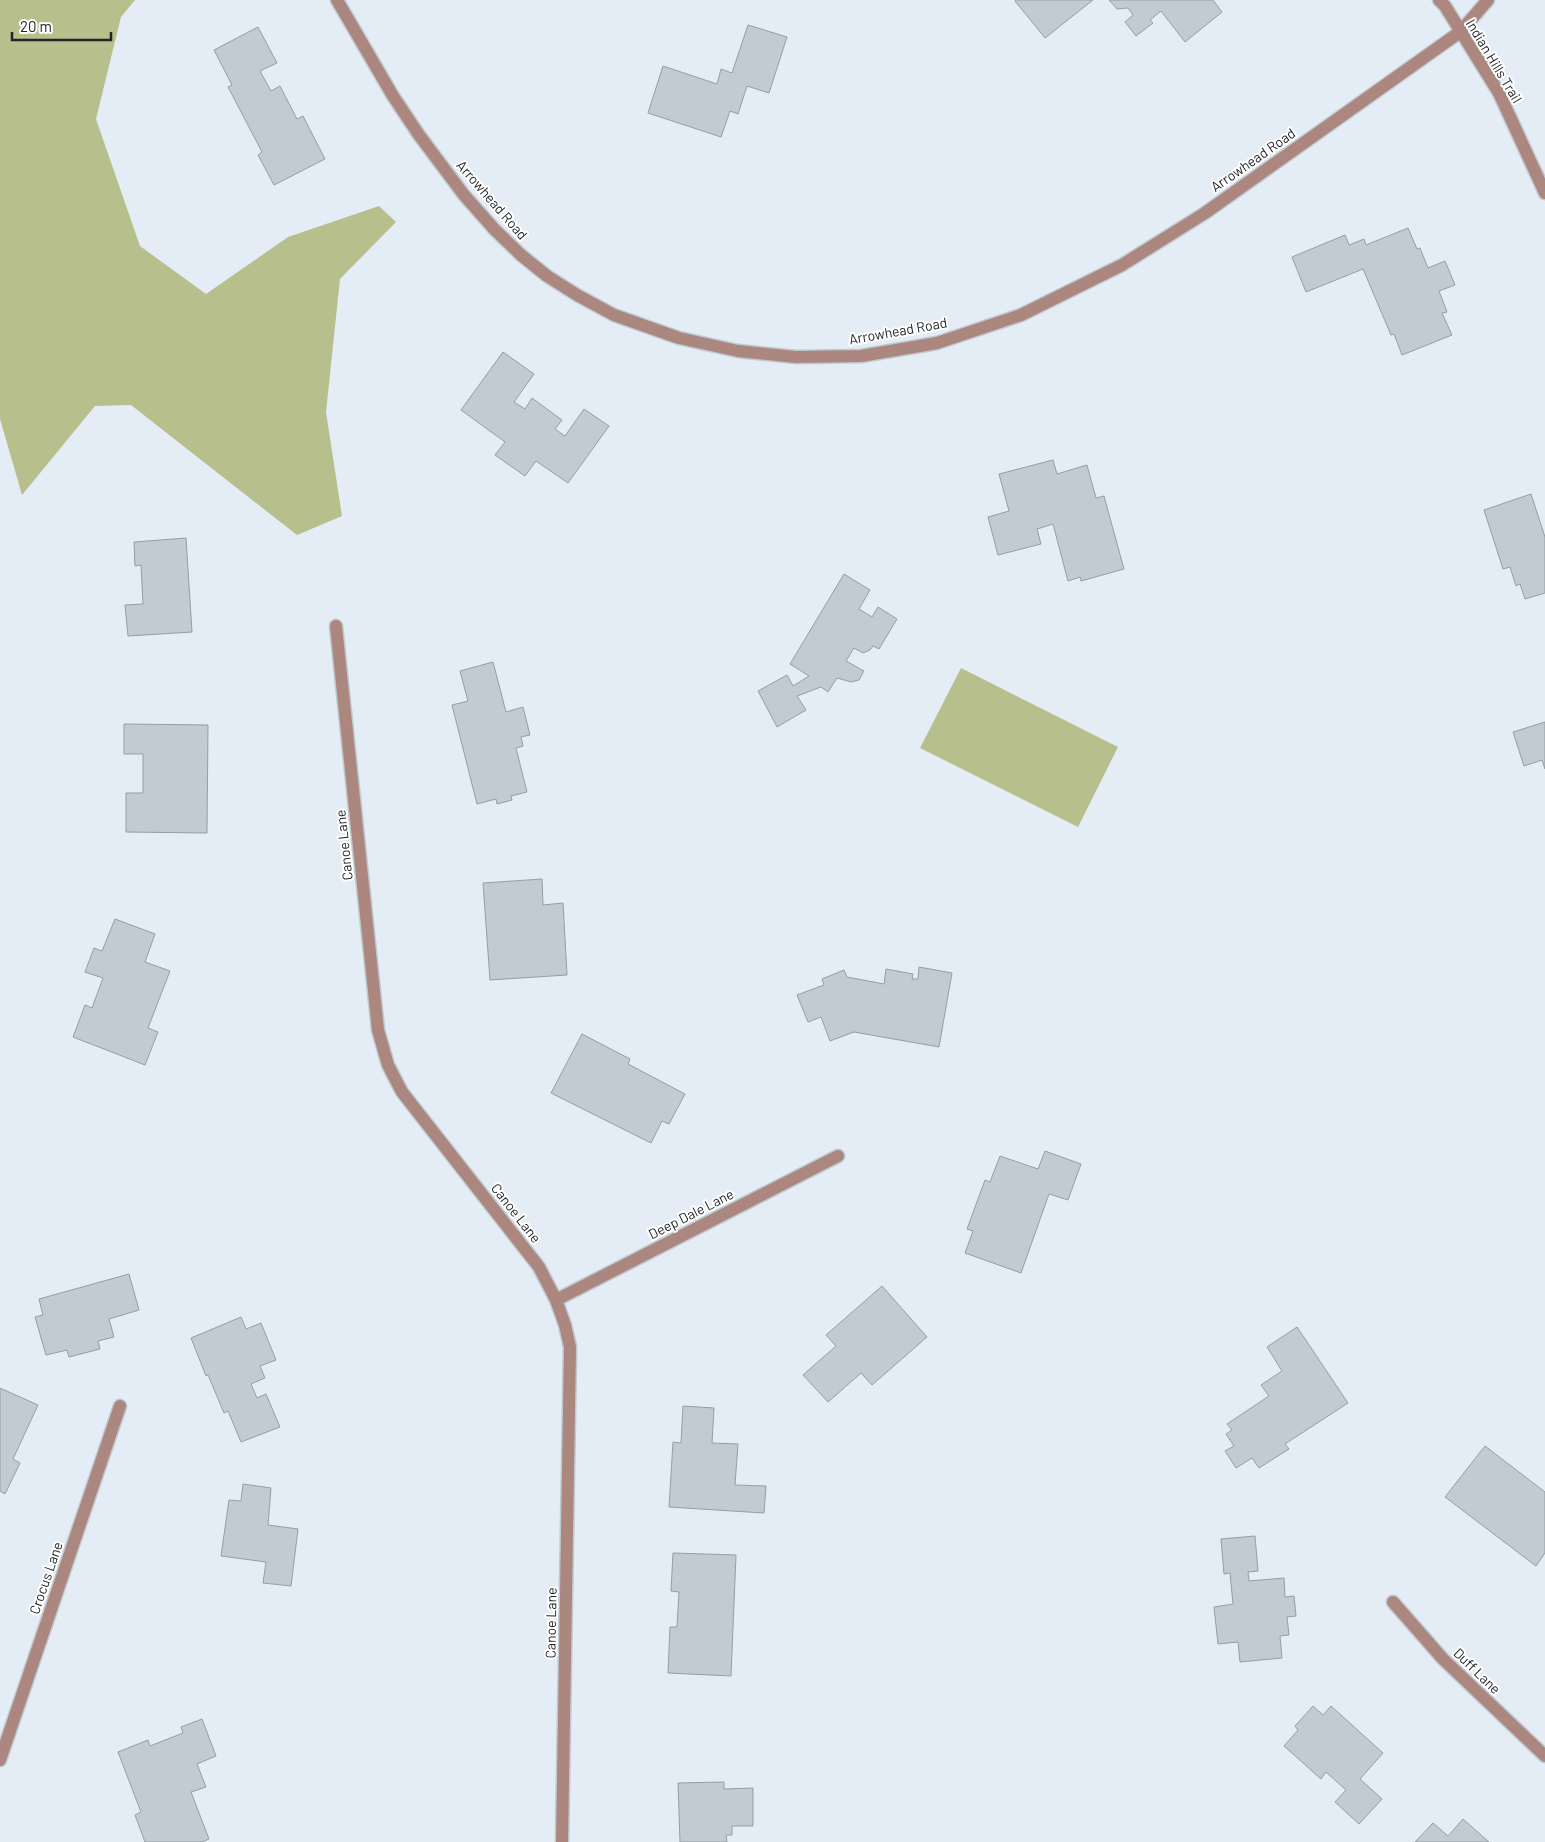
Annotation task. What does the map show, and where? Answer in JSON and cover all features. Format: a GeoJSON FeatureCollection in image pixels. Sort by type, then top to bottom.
{"type":"FeatureCollection","features":[{"type":"Feature","properties":{"kind":"street","name":"Arrowhead Road"},"geometry":{"type":"LineString","coordinates":[[337,0],[393,96],[419,135],[464,195],[495,230],[520,254],[548,276],[576,295],[614,315],[679,338],[738,351],[796,357],[861,356],[937,343],[1021,315],[1122,265],[1205,213],[1460,32],[1488,0]]}},
{"type":"Feature","properties":{"kind":"street","name":"Indian Hills Trail"},"geometry":{"type":"LineString","coordinates":[[1439,0],[1445,6],[1499,93],[1545,193]]}},
{"type":"Feature","properties":{"kind":"street","name":"Canoe Lane"},"geometry":{"type":"LineString","coordinates":[[336,626],[378,1030],[388,1065],[402,1092],[539,1267],[566,1325],[570,1347],[562,1842]]}},
{"type":"Feature","properties":{"kind":"street","name":"Deep Dale Lane"},"geometry":{"type":"LineString","coordinates":[[556,1300],[838,1156]]}},
{"type":"Feature","properties":{"kind":"street","name":"Crocus Lane"},"geometry":{"type":"LineString","coordinates":[[0,1760],[120,1406]]}},
{"type":"Feature","properties":{"kind":"street","name":"Duff Lane"},"geometry":{"type":"LineString","coordinates":[[1393,1602],[1443,1659],[1545,1756]]}},
{"type":"Feature","properties":{"kind":"green space"},"geometry":{"type":"Polygon","coordinates":[[[0,0],[135,0],[121,17],[96,119],[140,246],[206,294],[288,237],[379,206],[396,222],[340,279],[326,412],[342,516],[297,535],[131,405],[95,406],[22,495],[0,419],[0,0]]]}},
{"type":"Feature","properties":{"kind":"green space"},"geometry":{"type":"Polygon","coordinates":[[[961,668],[1118,747],[1078,827],[920,748],[961,668]]]}},
{"type":"Feature","properties":{"kind":"building"},"geometry":{"type":"Polygon","coordinates":[[[1016,0],[1093,0],[1045,38],[1016,0]]]}},
{"type":"Feature","properties":{"kind":"building"},"geometry":{"type":"Polygon","coordinates":[[[1109,0],[1213,0],[1222,12],[1185,42],[1161,11],[1150,20],[1153,23],[1136,36],[1125,22],[1133,15],[1128,8],[1117,9],[1109,0]]]}},
{"type":"Feature","properties":{"kind":"building"},"geometry":{"type":"Polygon","coordinates":[[[748,25],[787,37],[769,93],[747,86],[738,114],[730,111],[721,137],[648,113],[663,66],[717,84],[721,69],[732,73],[748,25]]]}},
{"type":"Feature","properties":{"kind":"building"},"geometry":{"type":"Polygon","coordinates":[[[258,27],[277,63],[260,71],[271,91],[280,86],[297,119],[303,116],[325,159],[274,185],[258,155],[262,152],[228,87],[232,85],[214,50],[258,27]]]}},
{"type":"Feature","properties":{"kind":"building"},"geometry":{"type":"Polygon","coordinates":[[[1408,228],[1417,249],[1420,248],[1428,268],[1445,261],[1455,285],[1439,291],[1447,312],[1442,313],[1452,335],[1402,355],[1394,334],[1391,335],[1363,269],[1306,292],[1292,257],[1345,235],[1349,245],[1364,239],[1366,245],[1408,228]]]}},
{"type":"Feature","properties":{"kind":"building"},"geometry":{"type":"Polygon","coordinates":[[[503,352],[534,374],[514,402],[525,409],[532,398],[562,420],[555,429],[565,436],[584,409],[609,426],[568,483],[536,461],[525,476],[495,455],[505,442],[461,410],[503,352]]]}},
{"type":"Feature","properties":{"kind":"building"},"geometry":{"type":"Polygon","coordinates":[[[1053,460],[1057,474],[1087,465],[1096,498],[1104,496],[1124,569],[1081,581],[1080,577],[1068,581],[1053,524],[1037,529],[1041,544],[998,555],[988,517],[1009,511],[999,474],[1053,460]]]}},
{"type":"Feature","properties":{"kind":"building"},"geometry":{"type":"Polygon","coordinates":[[[1531,494],[1545,537],[1545,593],[1525,599],[1520,584],[1516,586],[1510,567],[1503,569],[1484,510],[1531,494]]]}},
{"type":"Feature","properties":{"kind":"building"},"geometry":{"type":"Polygon","coordinates":[[[186,538],[192,632],[128,636],[125,605],[143,604],[141,565],[135,566],[134,542],[186,538]]]}},
{"type":"Feature","properties":{"kind":"building"},"geometry":{"type":"Polygon","coordinates":[[[844,574],[870,590],[859,609],[872,617],[878,607],[897,619],[879,649],[873,646],[870,650],[863,653],[854,648],[846,661],[864,671],[859,680],[851,682],[837,678],[828,692],[821,687],[797,696],[806,710],[777,727],[758,691],[787,675],[793,686],[809,676],[790,664],[844,574]]]}},
{"type":"Feature","properties":{"kind":"building"},"geometry":{"type":"Polygon","coordinates":[[[493,662],[506,712],[523,707],[530,735],[521,737],[523,746],[516,748],[527,792],[511,796],[512,800],[497,804],[496,799],[477,804],[452,705],[468,701],[460,671],[493,662]]]}},
{"type":"Feature","properties":{"kind":"building"},"geometry":{"type":"Polygon","coordinates":[[[1545,722],[1545,769],[1542,760],[1524,766],[1513,732],[1545,722]]]}},
{"type":"Feature","properties":{"kind":"building"},"geometry":{"type":"Polygon","coordinates":[[[124,724],[208,725],[207,833],[126,832],[126,793],[143,793],[143,754],[124,754],[124,724]]]}},
{"type":"Feature","properties":{"kind":"building"},"geometry":{"type":"Polygon","coordinates":[[[542,879],[543,905],[563,903],[567,975],[490,980],[483,883],[542,879]]]}},
{"type":"Feature","properties":{"kind":"building"},"geometry":{"type":"Polygon","coordinates":[[[115,919],[155,934],[145,962],[170,971],[148,1028],[158,1032],[145,1065],[73,1037],[85,1005],[92,1008],[103,978],[85,972],[94,948],[102,951],[115,919]]]}},
{"type":"Feature","properties":{"kind":"building"},"geometry":{"type":"Polygon","coordinates":[[[919,967],[952,973],[939,1047],[854,1032],[830,1041],[821,1017],[808,1022],[797,995],[824,985],[822,979],[844,970],[847,977],[884,984],[886,969],[913,974],[912,979],[918,979],[919,967]]]}},
{"type":"Feature","properties":{"kind":"building"},"geometry":{"type":"Polygon","coordinates":[[[582,1034],[630,1059],[628,1064],[685,1094],[669,1124],[662,1121],[651,1143],[551,1093],[582,1034]]]}},
{"type":"Feature","properties":{"kind":"building"},"geometry":{"type":"Polygon","coordinates":[[[1045,1151],[1081,1164],[1068,1200],[1049,1194],[1021,1273],[965,1253],[973,1231],[967,1229],[985,1180],[990,1182],[1000,1156],[1038,1169],[1045,1151]]]}},
{"type":"Feature","properties":{"kind":"building"},"geometry":{"type":"Polygon","coordinates":[[[129,1274],[139,1310],[109,1319],[114,1337],[98,1341],[100,1349],[69,1357],[67,1350],[46,1355],[35,1317],[43,1315],[39,1299],[129,1274]]]}},
{"type":"Feature","properties":{"kind":"building"},"geometry":{"type":"Polygon","coordinates":[[[882,1286],[927,1337],[872,1385],[861,1373],[828,1402],[803,1375],[836,1346],[826,1335],[882,1286]]]}},
{"type":"Feature","properties":{"kind":"building"},"geometry":{"type":"Polygon","coordinates":[[[241,1317],[246,1329],[261,1323],[276,1360],[260,1366],[265,1378],[251,1384],[257,1398],[266,1394],[280,1427],[241,1442],[228,1411],[224,1413],[208,1375],[206,1376],[191,1338],[241,1317]]]}},
{"type":"Feature","properties":{"kind":"building"},"geometry":{"type":"Polygon","coordinates":[[[1297,1327],[1348,1403],[1285,1444],[1289,1449],[1259,1468],[1252,1458],[1236,1468],[1225,1451],[1234,1446],[1226,1434],[1232,1430],[1227,1424],[1269,1396],[1261,1385],[1282,1371],[1267,1347],[1297,1327]]]}},
{"type":"Feature","properties":{"kind":"building"},"geometry":{"type":"Polygon","coordinates":[[[0,1388],[38,1405],[13,1459],[20,1463],[5,1494],[0,1491],[0,1388]]]}},
{"type":"Feature","properties":{"kind":"building"},"geometry":{"type":"Polygon","coordinates":[[[683,1406],[714,1408],[712,1443],[738,1444],[735,1485],[766,1486],[764,1513],[669,1507],[673,1442],[681,1443],[683,1406]]]}},
{"type":"Feature","properties":{"kind":"building"},"geometry":{"type":"Polygon","coordinates":[[[1485,1446],[1545,1492],[1545,1553],[1536,1566],[1445,1497],[1485,1446]]]}},
{"type":"Feature","properties":{"kind":"building"},"geometry":{"type":"Polygon","coordinates":[[[243,1484],[271,1488],[268,1525],[298,1529],[291,1586],[263,1583],[266,1562],[221,1556],[229,1500],[241,1501],[243,1484]]]}},
{"type":"Feature","properties":{"kind":"building"},"geometry":{"type":"Polygon","coordinates":[[[1255,1536],[1258,1571],[1248,1572],[1249,1581],[1284,1578],[1285,1597],[1294,1596],[1296,1616],[1287,1617],[1289,1635],[1280,1636],[1282,1658],[1240,1662],[1238,1642],[1218,1644],[1214,1607],[1233,1604],[1230,1573],[1224,1574],[1221,1539],[1255,1536]]]}},
{"type":"Feature","properties":{"kind":"building"},"geometry":{"type":"Polygon","coordinates":[[[673,1553],[736,1555],[731,1676],[668,1673],[670,1627],[677,1627],[679,1592],[671,1591],[673,1553]]]}},
{"type":"Feature","properties":{"kind":"building"},"geometry":{"type":"Polygon","coordinates":[[[1313,1706],[1323,1715],[1331,1706],[1383,1753],[1360,1779],[1382,1799],[1359,1824],[1335,1802],[1346,1790],[1326,1772],[1321,1779],[1284,1746],[1298,1730],[1295,1726],[1313,1706]]]}},
{"type":"Feature","properties":{"kind":"building"},"geometry":{"type":"Polygon","coordinates":[[[202,1719],[216,1756],[197,1764],[206,1787],[191,1792],[209,1839],[202,1842],[145,1842],[135,1815],[141,1812],[118,1752],[148,1740],[150,1746],[183,1733],[181,1727],[202,1719]]]}},
{"type":"Feature","properties":{"kind":"building"},"geometry":{"type":"Polygon","coordinates":[[[724,1782],[724,1789],[753,1788],[753,1826],[732,1826],[732,1835],[726,1835],[727,1842],[680,1842],[678,1783],[724,1782]]]}},
{"type":"Feature","properties":{"kind":"building"},"geometry":{"type":"Polygon","coordinates":[[[1463,1819],[1489,1842],[1415,1842],[1433,1823],[1448,1836],[1463,1819]]]}}]}
